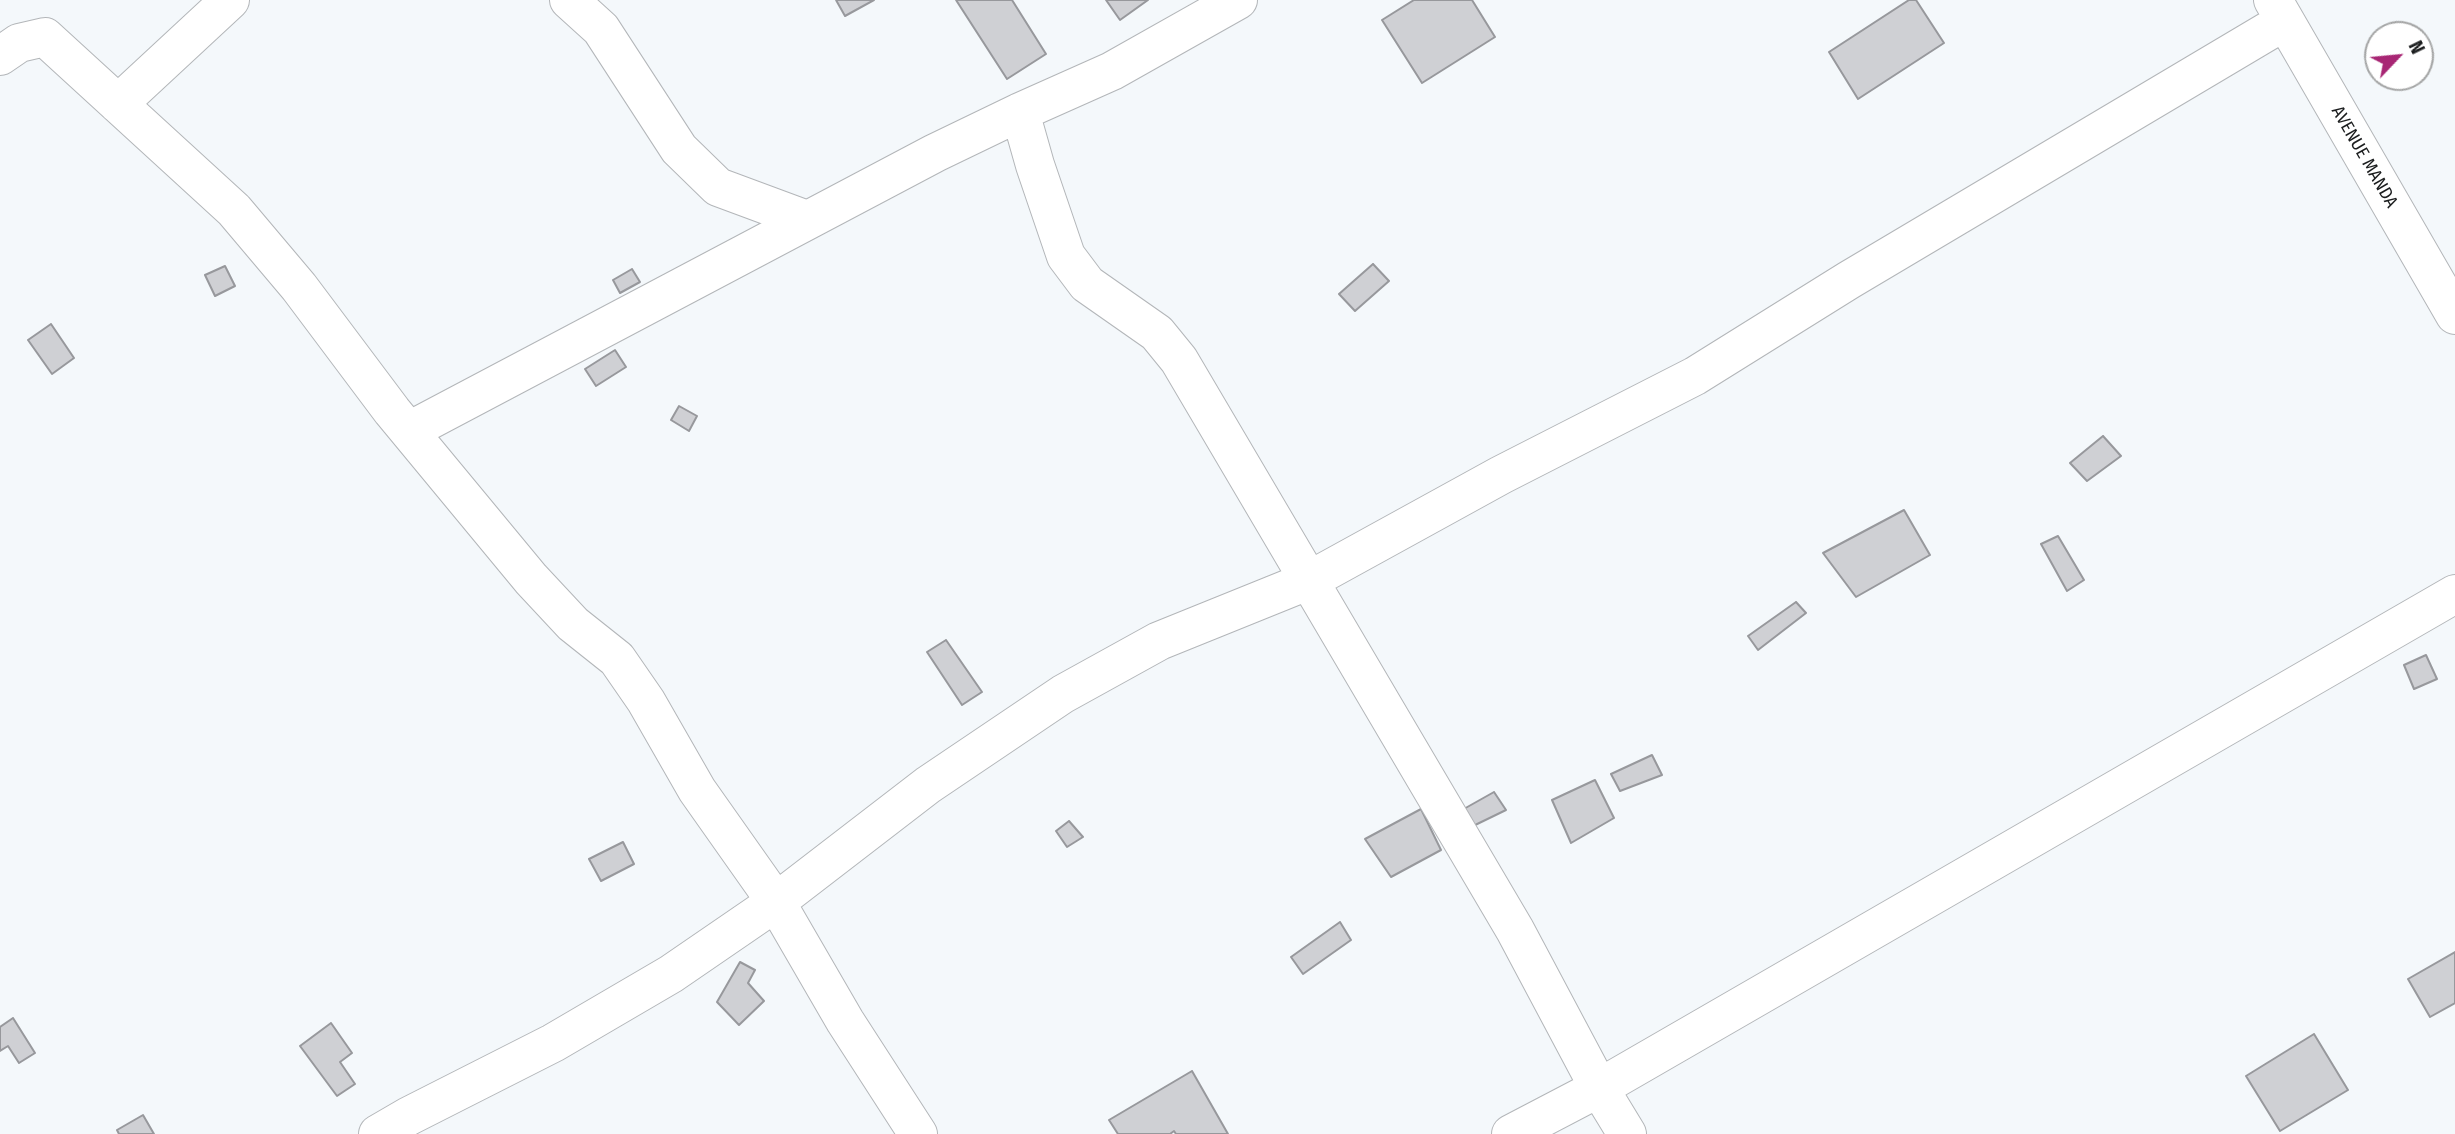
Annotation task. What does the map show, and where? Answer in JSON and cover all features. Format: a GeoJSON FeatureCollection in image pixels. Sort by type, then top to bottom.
{"type":"FeatureCollection","features":[{"type":"Feature","properties":{"kind":"street"},"geometry":{"type":"LineString","coordinates":[[118,104],[230,0]]}},
{"type":"Feature","properties":{"kind":"street"},"geometry":{"type":"LineString","coordinates":[[569,0],[601,29],[680,149],[718,187],[807,220]]}},
{"type":"Feature","properties":{"kind":"street"},"geometry":{"type":"LineString","coordinates":[[409,431],[807,220],[1020,112],[1112,71],[1238,0]]}},
{"type":"Feature","properties":{"kind":"street"},"geometry":{"type":"LineString","coordinates":[[378,1134],[553,1042],[671,974],[776,902],[928,785],[1063,694],[1159,641],[1310,580],[1501,475],[1695,376],[2279,11]]}},
{"type":"Feature","properties":{"kind":"street","name":"AVENUE MANDA"},"geometry":{"type":"LineString","coordinates":[[2279,11],[2455,315]]}},
{"type":"Feature","properties":{"kind":"street"},"geometry":{"type":"LineString","coordinates":[[0,56],[19,43],[46,37],[234,211],[299,287],[409,431],[531,579],[573,624],[617,659],[646,701],[698,790],[776,902],[845,1021],[918,1134]]}},
{"type":"Feature","properties":{"kind":"street"},"geometry":{"type":"LineString","coordinates":[[1020,112],[1066,256],[1087,284],[1157,333],[1179,360],[1515,930],[1599,1088],[1627,1134]]}},
{"type":"Feature","properties":{"kind":"street"},"geometry":{"type":"LineString","coordinates":[[1511,1134],[1599,1088],[2455,594]]}},
{"type":"Feature","properties":{"kind":"building"},"geometry":{"type":"Polygon","coordinates":[[[836,0],[874,0],[845,16],[836,0]]]}},
{"type":"Feature","properties":{"kind":"building"},"geometry":{"type":"Polygon","coordinates":[[[956,0],[1012,0],[1046,54],[1007,79],[956,0]]]}},
{"type":"Feature","properties":{"kind":"building"},"geometry":{"type":"Polygon","coordinates":[[[1106,0],[1148,0],[1120,20],[1106,0]]]}},
{"type":"Feature","properties":{"kind":"building"},"geometry":{"type":"Polygon","coordinates":[[[1414,0],[1472,0],[1495,37],[1422,83],[1382,20],[1414,0]]]}},
{"type":"Feature","properties":{"kind":"building"},"geometry":{"type":"Polygon","coordinates":[[[1909,0],[1916,0],[1944,43],[1858,99],[1829,52],[1909,0]]]}},
{"type":"Feature","properties":{"kind":"building"},"geometry":{"type":"Polygon","coordinates":[[[1373,264],[1389,281],[1355,311],[1339,294],[1373,264]]]}},
{"type":"Feature","properties":{"kind":"building"},"geometry":{"type":"Polygon","coordinates":[[[225,266],[235,286],[215,296],[205,275],[225,266]]]}},
{"type":"Feature","properties":{"kind":"building"},"geometry":{"type":"Polygon","coordinates":[[[632,269],[640,282],[620,293],[613,280],[632,269]]]}},
{"type":"Feature","properties":{"kind":"building"},"geometry":{"type":"Polygon","coordinates":[[[51,324],[74,358],[52,374],[28,340],[51,324]]]}},
{"type":"Feature","properties":{"kind":"building"},"geometry":{"type":"Polygon","coordinates":[[[615,350],[626,367],[596,386],[585,369],[615,350]]]}},
{"type":"Feature","properties":{"kind":"building"},"geometry":{"type":"Polygon","coordinates":[[[679,406],[697,416],[689,431],[671,420],[679,406]]]}},
{"type":"Feature","properties":{"kind":"building"},"geometry":{"type":"Polygon","coordinates":[[[2103,436],[2121,456],[2087,481],[2070,463],[2103,436]]]}},
{"type":"Feature","properties":{"kind":"building"},"geometry":{"type":"Polygon","coordinates":[[[1904,510],[1930,555],[1856,597],[1823,553],[1904,510]]]}},
{"type":"Feature","properties":{"kind":"building"},"geometry":{"type":"Polygon","coordinates":[[[2058,536],[2084,580],[2067,591],[2041,544],[2058,536]]]}},
{"type":"Feature","properties":{"kind":"building"},"geometry":{"type":"Polygon","coordinates":[[[1796,602],[1806,613],[1758,650],[1748,636],[1796,602]]]}},
{"type":"Feature","properties":{"kind":"building"},"geometry":{"type":"Polygon","coordinates":[[[946,640],[982,692],[962,705],[927,652],[946,640]]]}},
{"type":"Feature","properties":{"kind":"building"},"geometry":{"type":"Polygon","coordinates":[[[2426,655],[2437,679],[2414,689],[2404,665],[2426,655]]]}},
{"type":"Feature","properties":{"kind":"building"},"geometry":{"type":"Polygon","coordinates":[[[1652,755],[1662,775],[1620,791],[1611,774],[1652,755]]]}},
{"type":"Feature","properties":{"kind":"building"},"geometry":{"type":"Polygon","coordinates":[[[1595,780],[1614,818],[1571,843],[1552,800],[1595,780]]]}},
{"type":"Feature","properties":{"kind":"building"},"geometry":{"type":"Polygon","coordinates":[[[1494,792],[1506,810],[1469,828],[1462,810],[1494,792]]]}},
{"type":"Feature","properties":{"kind":"building"},"geometry":{"type":"Polygon","coordinates":[[[1421,809],[1441,850],[1391,877],[1365,839],[1421,809]]]}},
{"type":"Feature","properties":{"kind":"building"},"geometry":{"type":"Polygon","coordinates":[[[1069,821],[1083,837],[1067,847],[1056,831],[1069,821]]]}},
{"type":"Feature","properties":{"kind":"building"},"geometry":{"type":"Polygon","coordinates":[[[623,842],[634,864],[601,881],[589,859],[623,842]]]}},
{"type":"Feature","properties":{"kind":"building"},"geometry":{"type":"Polygon","coordinates":[[[1340,922],[1351,940],[1303,974],[1291,957],[1340,922]]]}},
{"type":"Feature","properties":{"kind":"building"},"geometry":{"type":"Polygon","coordinates":[[[2455,952],[2455,1003],[2430,1017],[2408,979],[2455,952]]]}},
{"type":"Feature","properties":{"kind":"building"},"geometry":{"type":"Polygon","coordinates":[[[740,962],[755,970],[748,983],[764,1001],[739,1025],[717,1002],[740,962]]]}},
{"type":"Feature","properties":{"kind":"building"},"geometry":{"type":"Polygon","coordinates":[[[13,1018],[35,1053],[19,1063],[8,1046],[0,1051],[0,1027],[13,1018]]]}},
{"type":"Feature","properties":{"kind":"building"},"geometry":{"type":"Polygon","coordinates":[[[331,1023],[352,1053],[340,1062],[355,1084],[337,1096],[300,1046],[331,1023]]]}},
{"type":"Feature","properties":{"kind":"building"},"geometry":{"type":"Polygon","coordinates":[[[2314,1034],[2348,1090],[2280,1131],[2246,1076],[2314,1034]]]}},
{"type":"Feature","properties":{"kind":"building"},"geometry":{"type":"Polygon","coordinates":[[[1192,1071],[1228,1134],[1176,1134],[1174,1131],[1170,1134],[1118,1134],[1109,1120],[1192,1071]]]}},
{"type":"Feature","properties":{"kind":"building"},"geometry":{"type":"Polygon","coordinates":[[[143,1115],[154,1134],[119,1134],[117,1130],[143,1115]]]}}]}
